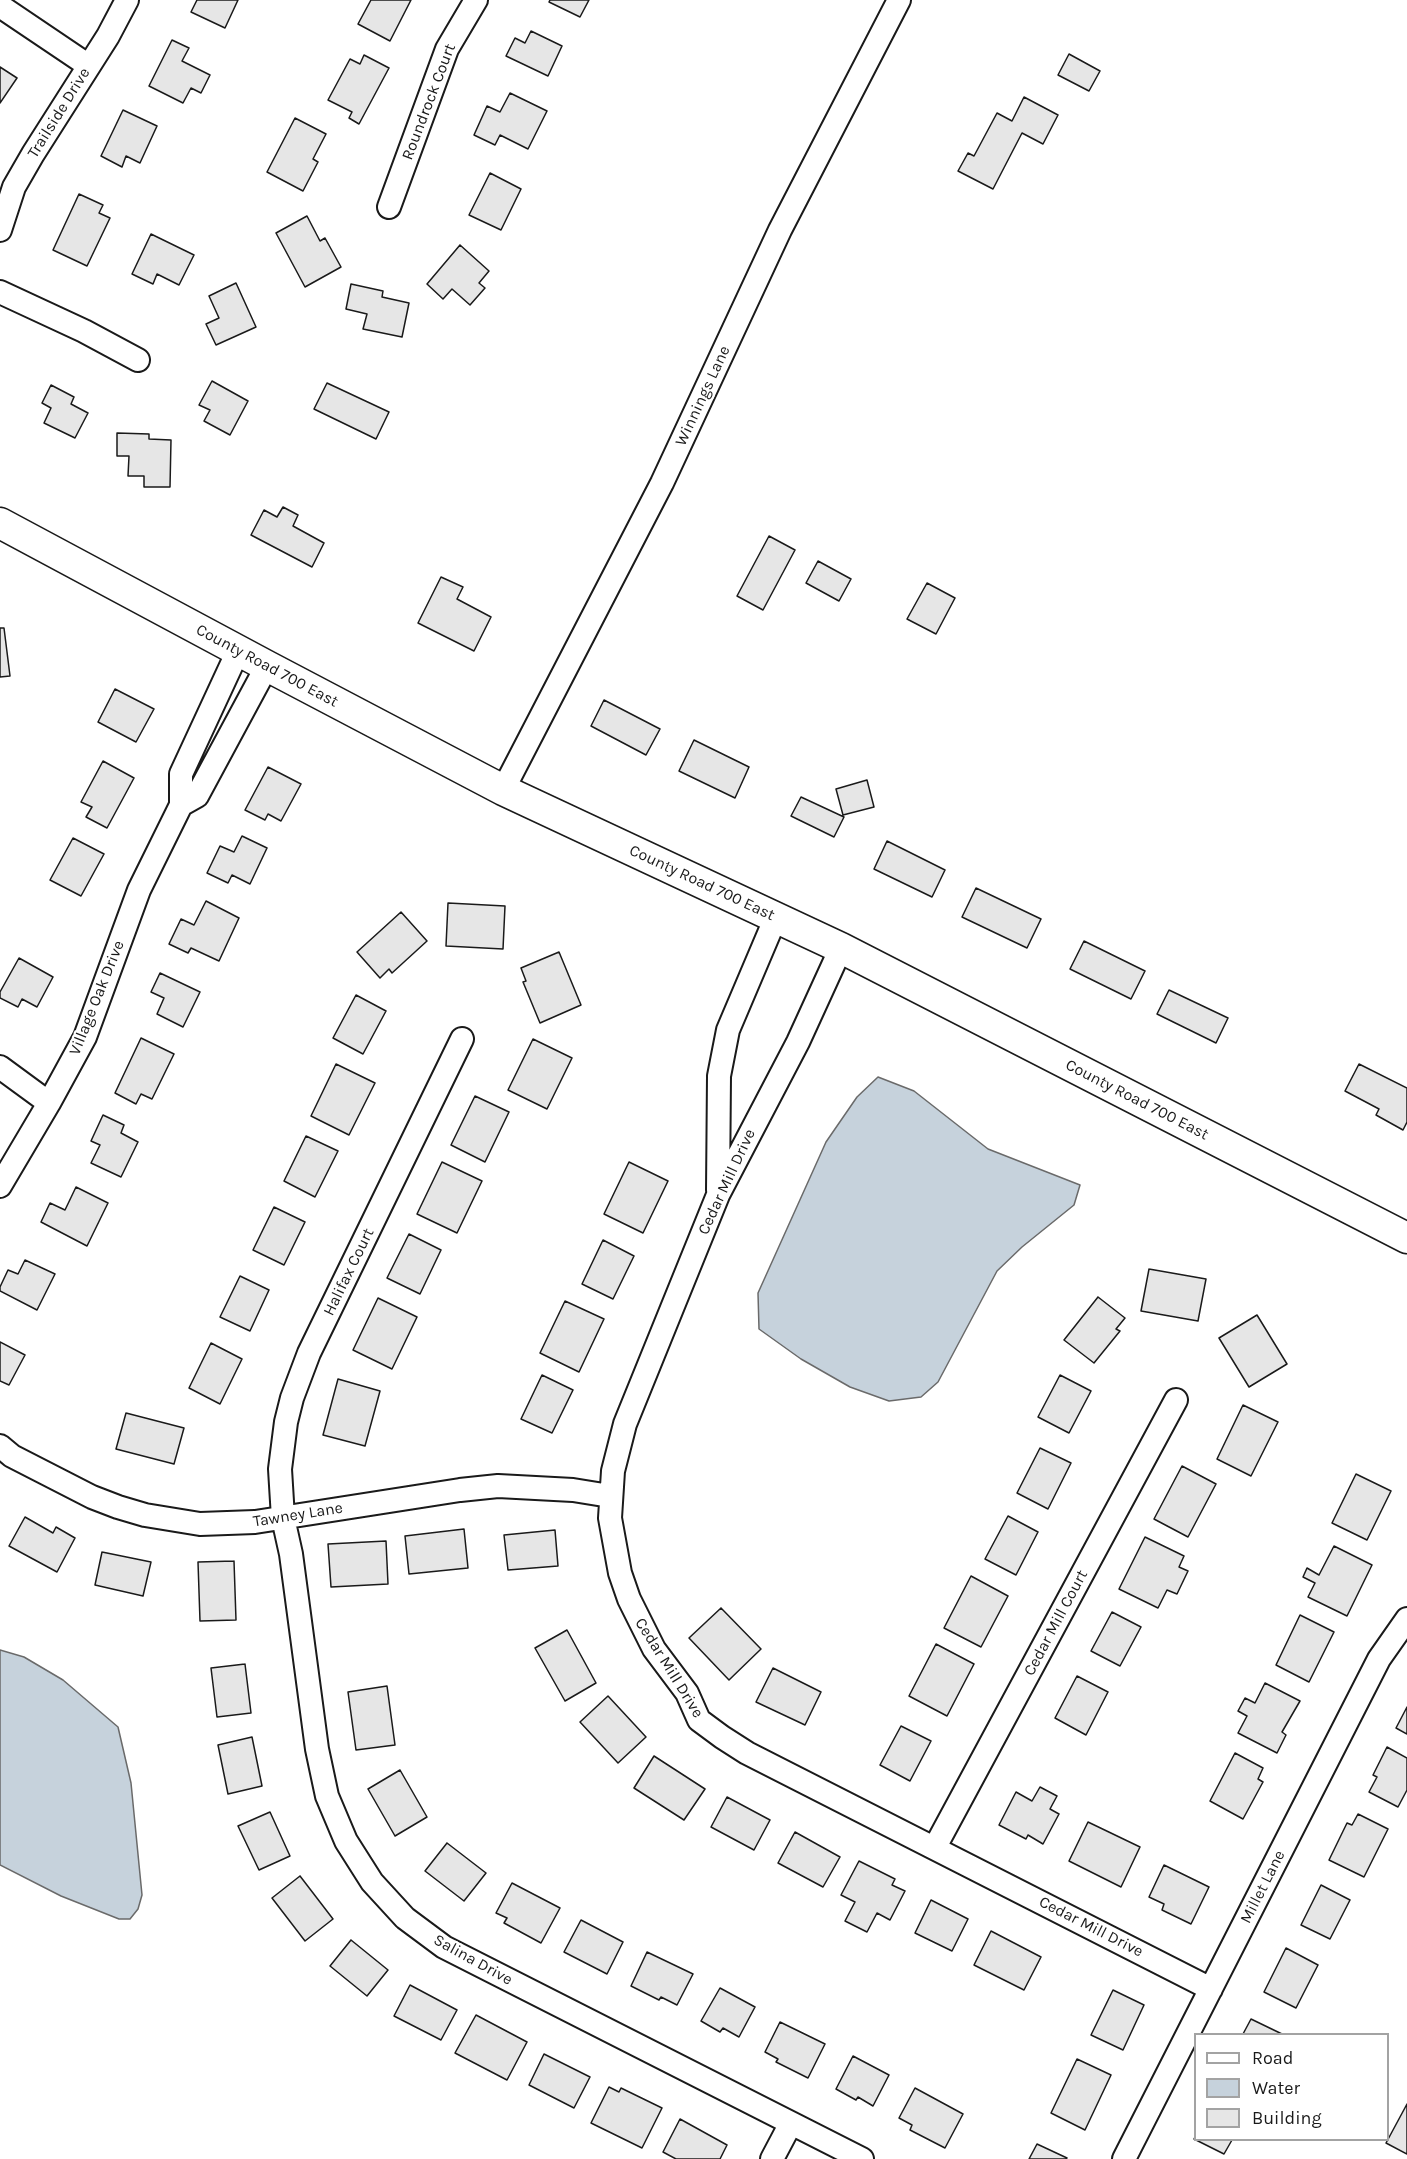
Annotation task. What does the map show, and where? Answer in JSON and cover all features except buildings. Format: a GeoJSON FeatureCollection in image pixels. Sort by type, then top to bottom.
{"type":"FeatureCollection","features":[{"type":"Feature","properties":{"kind":"main road","name":"County Road 700 East"},"geometry":{"type":"LineString","coordinates":[[0,523],[503,790],[841,948],[1407,1238]]}},
{"type":"Feature","properties":{"kind":"street","name":"Trailside Drive"},"geometry":{"type":"LineString","coordinates":[[0,230],[14,187],[108,36],[127,0]]}},
{"type":"Feature","properties":{"kind":"street","name":"Roundrock Court"},"geometry":{"type":"LineString","coordinates":[[389,207],[447,50],[476,0]]}},
{"type":"Feature","properties":{"kind":"street","name":"Winnings Lane"},"geometry":{"type":"LineString","coordinates":[[503,790],[662,483],[780,230],[899,0]]}},
{"type":"Feature","properties":{"kind":"street"},"geometry":{"type":"LineString","coordinates":[[0,6],[89,66]]}},
{"type":"Feature","properties":{"kind":"street"},"geometry":{"type":"LineString","coordinates":[[0,292],[84,331],[138,360]]}},
{"type":"Feature","properties":{"kind":"street","name":"Village Oak Drive"},"geometry":{"type":"LineString","coordinates":[[0,1186],[85,1037],[139,890],[181,805],[181,774],[238,651]]}},
{"type":"Feature","properties":{"kind":"street","name":"Village Oak Drive"},"geometry":{"type":"LineString","coordinates":[[181,805],[196,796],[267,666]]}},
{"type":"Feature","properties":{"kind":"street"},"geometry":{"type":"LineString","coordinates":[[718,1195],[719,1076],[728,1030],[776,917]]}},
{"type":"Feature","properties":{"kind":"street","name":"Cedar Mill Drive"},"geometry":{"type":"LineString","coordinates":[[841,948],[798,1042],[718,1195],[625,1424],[616,1455],[610,1496],[610,1518],[614,1546],[629,1599],[654,1649],[687,1693],[699,1720],[747,1753],[1211,1989]]}},
{"type":"Feature","properties":{"kind":"street","name":"Halifax Court"},"geometry":{"type":"LineString","coordinates":[[283,1518],[280,1469],[282,1445],[292,1398],[300,1375],[462,1039]]}},
{"type":"Feature","properties":{"kind":"street"},"geometry":{"type":"LineString","coordinates":[[0,1067],[49,1103]]}},
{"type":"Feature","properties":{"kind":"street","name":"Cedar Mill Court"},"geometry":{"type":"LineString","coordinates":[[935,1847],[1176,1400]]}},
{"type":"Feature","properties":{"kind":"street","name":"Tawney Lane"},"geometry":{"type":"LineString","coordinates":[[0,1446],[12,1456],[93,1497],[145,1515],[172,1521],[218,1524],[255,1522],[498,1486],[573,1490],[610,1496]]}},
{"type":"Feature","properties":{"kind":"street","name":"Salina Drive"},"geometry":{"type":"LineString","coordinates":[[283,1518],[291,1554],[321,1773],[330,1804],[346,1841],[358,1862],[378,1888],[405,1917],[444,1947],[862,2159]]}},
{"type":"Feature","properties":{"kind":"street","name":"Millet Lane"},"geometry":{"type":"LineString","coordinates":[[1124,2159],[1379,1659],[1407,1619]]}},
{"type":"Feature","properties":{"kind":"street"},"geometry":{"type":"LineString","coordinates":[[772,2159],[790,2123]]}},
{"type":"Feature","properties":{"kind":"water"},"geometry":{"type":"Polygon","coordinates":[[[878,1077],[914,1091],[988,1149],[1080,1185],[1074,1205],[1022,1247],[997,1271],[938,1382],[921,1397],[889,1401],[850,1387],[801,1359],[759,1329],[758,1293],[826,1142],[857,1097],[878,1077]]]}},
{"type":"Feature","properties":{"kind":"water"},"geometry":{"type":"Polygon","coordinates":[[[0,1650],[24,1657],[63,1680],[118,1727],[131,1783],[142,1895],[138,1909],[130,1919],[119,1919],[61,1896],[0,1865],[0,1650]]]}}]}
